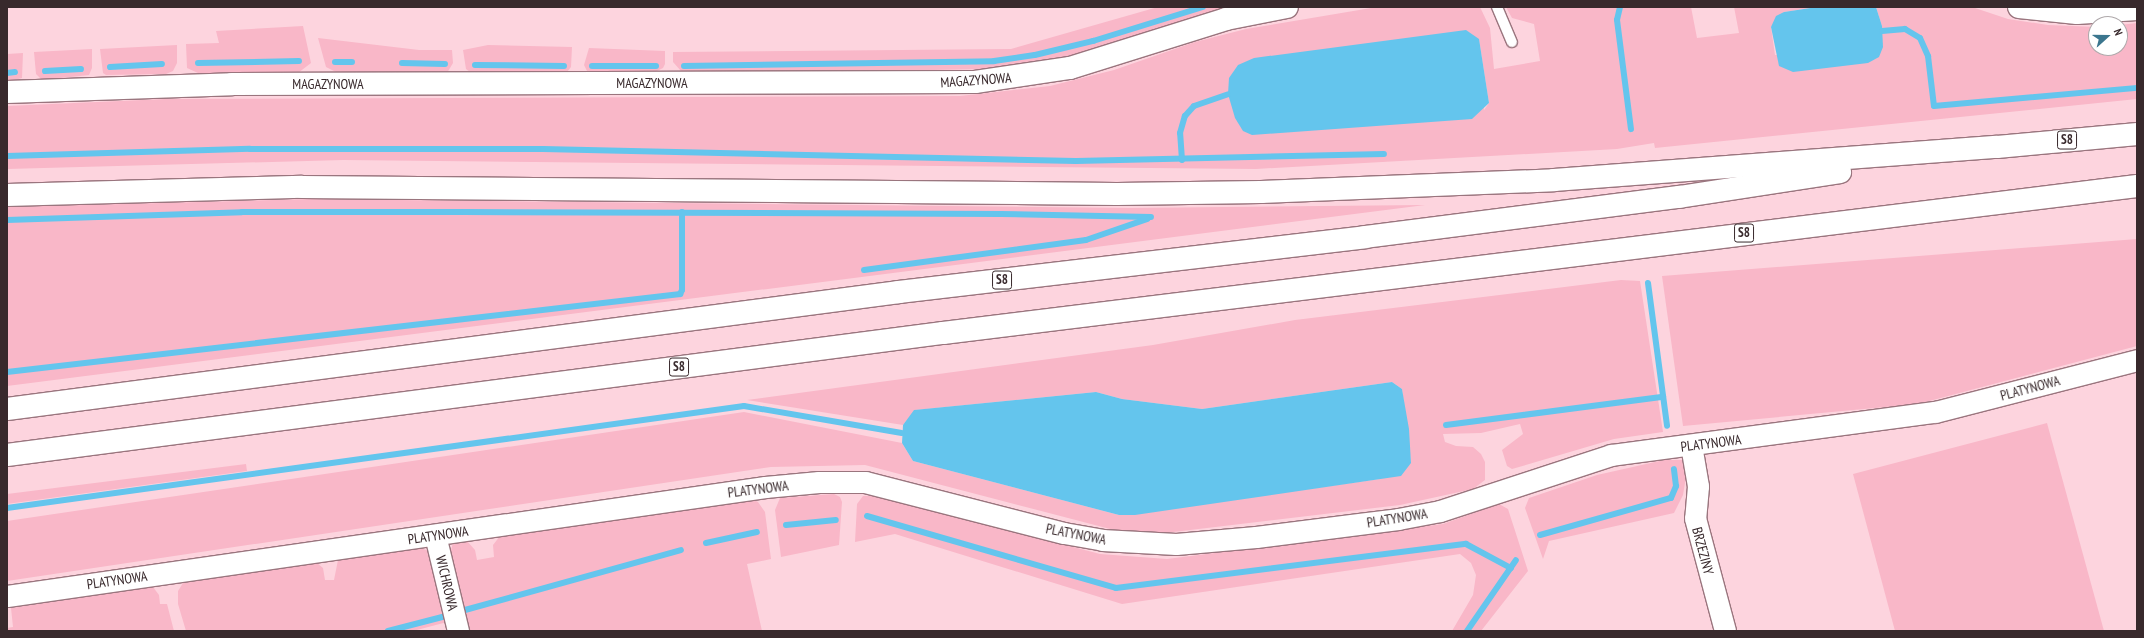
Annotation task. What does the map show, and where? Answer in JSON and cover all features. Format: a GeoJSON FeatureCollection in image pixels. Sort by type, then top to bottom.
{"type":"FeatureCollection","features":[{"type":"Feature","properties":{"kind":"main road","name":"MAGAZYNOWA"},"geometry":{"type":"LineString","coordinates":[[7,92],[232,84],[974,82],[1070,68],[1226,19],[1287,7]]}},
{"type":"Feature","properties":{"kind":"main road"},"geometry":{"type":"LineString","coordinates":[[2019,7],[2077,13],[2137,9]]}},
{"type":"Feature","properties":{"kind":"main road","name":"S8"},"geometry":{"type":"LineString","coordinates":[[7,409],[891,293],[1357,238],[1679,197],[1997,147],[2137,134]]}},
{"type":"Feature","properties":{"kind":"main road"},"geometry":{"type":"LineString","coordinates":[[7,195],[302,187],[1109,194],[1261,192],[1554,180],[1997,147]]}},
{"type":"Feature","properties":{"kind":"main road","name":"S8"},"geometry":{"type":"LineString","coordinates":[[7,455],[967,330],[2137,186]]}},
{"type":"Feature","properties":{"kind":"street","name":"PLATYNOWA"},"geometry":{"type":"LineString","coordinates":[[7,596],[765,487],[819,482],[865,482],[1064,534],[1102,540],[1176,544],[1398,519],[1440,511],[1611,455],[1935,412],[2137,360]]}},
{"type":"Feature","properties":{"kind":"street","name":"BRZEZINY"},"geometry":{"type":"LineString","coordinates":[[1691,445],[1698,486],[1695,518],[1725,631]]}},
{"type":"Feature","properties":{"kind":"street","name":"WICHROWA"},"geometry":{"type":"LineString","coordinates":[[435,535],[458,631]]}},
{"type":"Feature","properties":{"kind":"lane"},"geometry":{"type":"LineString","coordinates":[[1497,7],[1512,42]]}},
{"type":"Feature","properties":{"kind":"shaded area"},"geometry":{"type":"Polygon","coordinates":[[[1158,7],[1237,7],[1082,53],[1030,64],[984,69],[831,72],[681,71],[673,62],[673,52],[1011,49],[1158,7]]]}},
{"type":"Feature","properties":{"kind":"shaded area"},"geometry":{"type":"Polygon","coordinates":[[[1377,7],[1480,7],[1490,28],[1494,69],[1540,61],[1534,24],[1512,18],[1506,7],[1691,7],[1697,38],[1739,33],[1734,7],[1817,7],[1784,12],[1771,27],[1775,55],[1882,47],[1882,26],[1876,7],[1972,7],[2008,19],[2048,25],[2088,27],[2088,56],[2128,56],[2128,24],[2137,23],[2137,99],[1655,148],[1654,143],[1617,149],[1256,169],[343,160],[7,169],[7,106],[165,99],[960,96],[1050,86],[1114,70],[1195,42],[1246,29],[1377,7]],[[1479,39],[1484,110],[1489,103],[1479,39]]]}},
{"type":"Feature","properties":{"kind":"shaded area"},"geometry":{"type":"Polygon","coordinates":[[[303,26],[311,63],[298,73],[198,73],[187,68],[186,44],[219,43],[216,31],[303,26]]]}},
{"type":"Feature","properties":{"kind":"shaded area"},"geometry":{"type":"Polygon","coordinates":[[[318,38],[419,50],[452,50],[453,63],[447,73],[336,72],[326,67],[318,38]]]}},
{"type":"Feature","properties":{"kind":"shaded area"},"geometry":{"type":"Polygon","coordinates":[[[177,45],[177,63],[173,71],[166,74],[106,75],[103,73],[100,49],[177,45]]]}},
{"type":"Feature","properties":{"kind":"shaded area"},"geometry":{"type":"Polygon","coordinates":[[[488,45],[572,47],[571,67],[567,72],[470,72],[466,69],[463,50],[488,45]]]}},
{"type":"Feature","properties":{"kind":"shaded area"},"geometry":{"type":"Polygon","coordinates":[[[589,48],[665,51],[665,64],[663,68],[655,72],[587,71],[584,65],[589,48]]]}},
{"type":"Feature","properties":{"kind":"shaded area"},"geometry":{"type":"Polygon","coordinates":[[[92,49],[92,68],[89,75],[42,80],[36,74],[34,52],[92,49]]]}},
{"type":"Feature","properties":{"kind":"shaded area"},"geometry":{"type":"Polygon","coordinates":[[[23,53],[22,78],[7,82],[7,54],[23,53]]]}},
{"type":"Feature","properties":{"kind":"shaded area"},"geometry":{"type":"Polygon","coordinates":[[[311,199],[1130,208],[1425,205],[7,386],[7,207],[311,199]]]}},
{"type":"Feature","properties":{"kind":"shaded area"},"geometry":{"type":"Polygon","coordinates":[[[2137,239],[2137,346],[1918,404],[1683,426],[1662,276],[2137,239]]]}},
{"type":"Feature","properties":{"kind":"shaded area"},"geometry":{"type":"Polygon","coordinates":[[[1621,280],[1640,281],[1663,432],[1614,439],[1512,469],[1507,466],[1502,450],[1523,434],[1520,424],[1481,433],[1443,434],[1445,442],[1456,446],[1473,447],[1481,454],[1485,462],[1485,480],[1473,489],[1400,505],[1165,533],[1114,530],[865,465],[771,467],[7,581],[7,521],[744,412],[902,443],[913,461],[1119,515],[1380,479],[1411,462],[1402,389],[1392,382],[1202,409],[1122,399],[1096,392],[915,410],[903,425],[747,400],[1153,345],[1295,320],[1621,280]]]}},
{"type":"Feature","properties":{"kind":"shaded area"},"geometry":{"type":"Polygon","coordinates":[[[2047,423],[2104,631],[1895,631],[1853,474],[2047,423]]]}},
{"type":"Feature","properties":{"kind":"shaded area"},"geometry":{"type":"Polygon","coordinates":[[[1664,460],[1682,460],[1686,477],[1683,495],[1674,513],[1549,541],[1543,559],[1525,508],[1529,498],[1597,475],[1664,460]]]}},
{"type":"Feature","properties":{"kind":"shaded area"},"geometry":{"type":"Polygon","coordinates":[[[246,464],[247,471],[7,504],[7,494],[246,464]]]}},
{"type":"Feature","properties":{"kind":"shaded area"},"geometry":{"type":"Polygon","coordinates":[[[834,494],[840,497],[842,502],[839,545],[781,557],[775,510],[780,498],[834,494]]]}},
{"type":"Feature","properties":{"kind":"shaded area"},"geometry":{"type":"Polygon","coordinates":[[[863,496],[879,496],[1100,554],[1167,559],[1443,524],[1499,504],[1508,509],[1528,571],[1481,631],[1452,631],[1473,595],[1476,575],[1471,563],[1460,554],[1122,604],[895,534],[855,542],[857,504],[863,496]]]}},
{"type":"Feature","properties":{"kind":"shaded area"},"geometry":{"type":"Polygon","coordinates":[[[752,499],[758,502],[765,512],[771,559],[747,564],[762,631],[465,631],[450,554],[453,543],[467,541],[475,550],[477,560],[494,557],[493,545],[500,536],[752,499]]]}},
{"type":"Feature","properties":{"kind":"shaded area"},"geometry":{"type":"Polygon","coordinates":[[[421,548],[429,551],[451,621],[413,631],[186,631],[178,604],[178,591],[183,583],[317,563],[323,568],[325,580],[334,580],[338,560],[421,548]]]}},
{"type":"Feature","properties":{"kind":"shaded area"},"geometry":{"type":"Polygon","coordinates":[[[153,587],[159,595],[160,604],[167,604],[174,631],[7,631],[7,628],[13,627],[11,608],[153,587]]]}},
{"type":"Feature","properties":{"kind":"water"},"geometry":{"type":"Polygon","coordinates":[[[1817,7],[1876,7],[1882,26],[1883,47],[1879,57],[1868,63],[1793,72],[1779,66],[1771,27],[1776,16],[1784,12],[1817,7]]]}},
{"type":"Feature","properties":{"kind":"water"},"geometry":{"type":"Polygon","coordinates":[[[1466,30],[1479,39],[1489,103],[1472,119],[1252,135],[1243,131],[1235,118],[1228,94],[1229,78],[1238,65],[1254,58],[1466,30]]]}},
{"type":"Feature","properties":{"kind":"water"},"geometry":{"type":"Polygon","coordinates":[[[1392,382],[1402,389],[1409,429],[1411,463],[1401,476],[1135,515],[1119,515],[913,461],[902,443],[903,425],[914,410],[1096,392],[1122,399],[1202,409],[1392,382]]]}},
{"type":"Feature","properties":{"kind":"waterway"},"geometry":{"type":"LineString","coordinates":[[684,66],[994,61],[1035,55],[1093,41],[1203,7]]}},
{"type":"Feature","properties":{"kind":"waterway"},"geometry":{"type":"LineString","coordinates":[[1620,7],[1617,20],[1631,129]]}},
{"type":"Feature","properties":{"kind":"waterway"},"geometry":{"type":"LineString","coordinates":[[1882,31],[1905,29],[1920,38],[1928,56],[1934,106],[2137,88]]}},
{"type":"Feature","properties":{"kind":"waterway"},"geometry":{"type":"LineString","coordinates":[[198,63],[299,61]]}},
{"type":"Feature","properties":{"kind":"waterway"},"geometry":{"type":"LineString","coordinates":[[335,62],[352,62]]}},
{"type":"Feature","properties":{"kind":"waterway"},"geometry":{"type":"LineString","coordinates":[[402,63],[445,64]]}},
{"type":"Feature","properties":{"kind":"waterway"},"geometry":{"type":"LineString","coordinates":[[110,67],[162,64]]}},
{"type":"Feature","properties":{"kind":"waterway"},"geometry":{"type":"LineString","coordinates":[[475,65],[564,66]]}},
{"type":"Feature","properties":{"kind":"waterway"},"geometry":{"type":"LineString","coordinates":[[592,66],[656,66]]}},
{"type":"Feature","properties":{"kind":"waterway"},"geometry":{"type":"LineString","coordinates":[[45,71],[81,69]]}},
{"type":"Feature","properties":{"kind":"waterway"},"geometry":{"type":"LineString","coordinates":[[7,73],[15,72]]}},
{"type":"Feature","properties":{"kind":"waterway"},"geometry":{"type":"LineString","coordinates":[[1182,160],[1180,133],[1185,116],[1194,106],[1228,94]]}},
{"type":"Feature","properties":{"kind":"waterway"},"geometry":{"type":"LineString","coordinates":[[7,156],[250,149],[543,149],[1076,161],[1384,154]]}},
{"type":"Feature","properties":{"kind":"waterway"},"geometry":{"type":"LineString","coordinates":[[7,220],[242,212],[1001,214],[1151,217]]}},
{"type":"Feature","properties":{"kind":"waterway"},"geometry":{"type":"LineString","coordinates":[[7,372],[680,294],[682,290],[682,212]]}},
{"type":"Feature","properties":{"kind":"waterway"},"geometry":{"type":"LineString","coordinates":[[864,270],[1086,240],[1147,219]]}},
{"type":"Feature","properties":{"kind":"waterway"},"geometry":{"type":"LineString","coordinates":[[1648,283],[1667,426]]}},
{"type":"Feature","properties":{"kind":"waterway"},"geometry":{"type":"LineString","coordinates":[[1446,425],[1663,397]]}},
{"type":"Feature","properties":{"kind":"waterway"},"geometry":{"type":"LineString","coordinates":[[7,508],[744,406],[902,433]]}},
{"type":"Feature","properties":{"kind":"waterway"},"geometry":{"type":"LineString","coordinates":[[1540,535],[1671,498],[1676,486],[1674,469]]}},
{"type":"Feature","properties":{"kind":"waterway"},"geometry":{"type":"LineString","coordinates":[[867,516],[1116,588],[1466,544],[1511,568]]}},
{"type":"Feature","properties":{"kind":"waterway"},"geometry":{"type":"LineString","coordinates":[[786,525],[836,520]]}},
{"type":"Feature","properties":{"kind":"waterway"},"geometry":{"type":"LineString","coordinates":[[706,543],[757,532]]}},
{"type":"Feature","properties":{"kind":"waterway"},"geometry":{"type":"LineString","coordinates":[[465,610],[681,550]]}},
{"type":"Feature","properties":{"kind":"waterway"},"geometry":{"type":"LineString","coordinates":[[1467,631],[1516,560]]}},
{"type":"Feature","properties":{"kind":"waterway"},"geometry":{"type":"LineString","coordinates":[[388,631],[442,617]]}}]}
